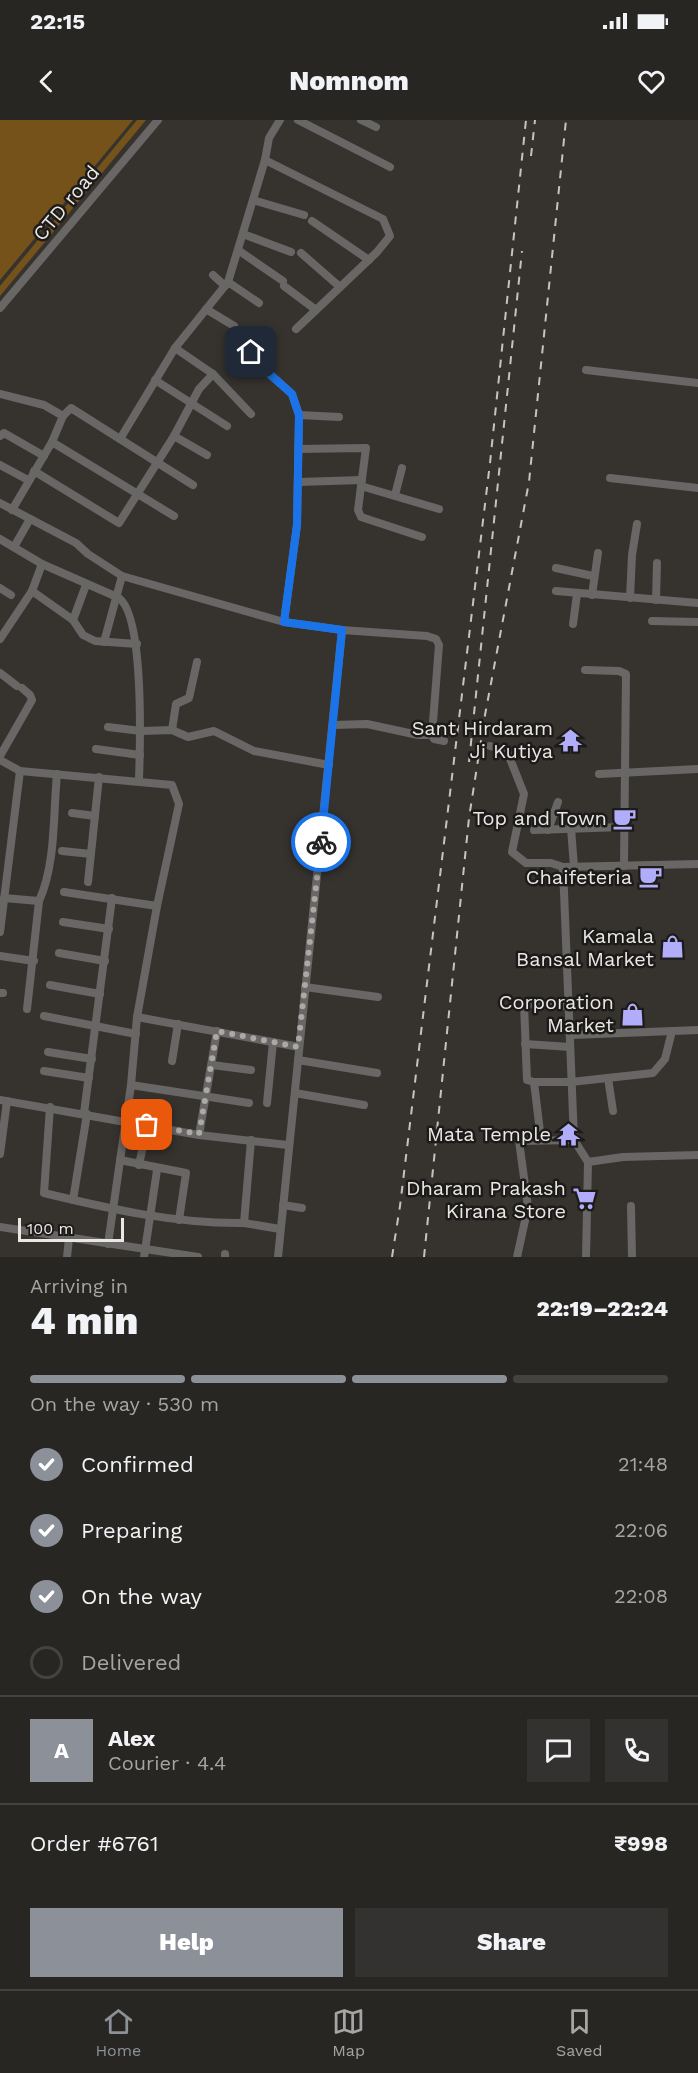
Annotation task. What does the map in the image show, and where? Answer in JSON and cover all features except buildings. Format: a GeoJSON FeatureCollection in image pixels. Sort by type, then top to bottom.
{"type":"FeatureCollection","features":[{"type":"Feature","properties":{"kind":"street","name":"CTD road"},"geometry":{"type":"LineString","coordinates":[[0,308],[158,120]]}},
{"type":"Feature","properties":{"kind":"street"},"geometry":{"type":"LineString","coordinates":[[120,439],[175,348],[226,284],[254,200],[265,160],[268,138],[279,121],[268,120]]}},
{"type":"Feature","properties":{"kind":"street"},"geometry":{"type":"LineString","coordinates":[[298,120],[390,167]]}},
{"type":"Feature","properties":{"kind":"street"},"geometry":{"type":"LineString","coordinates":[[361,120],[376,128]]}},
{"type":"Feature","properties":{"kind":"street"},"geometry":{"type":"LineString","coordinates":[[265,160],[383,219],[390,236],[369,260],[296,329]]}},
{"type":"Feature","properties":{"kind":"street"},"geometry":{"type":"LineString","coordinates":[[254,200],[304,215]]}},
{"type":"Feature","properties":{"kind":"street"},"geometry":{"type":"LineString","coordinates":[[312,220],[369,260]]}},
{"type":"Feature","properties":{"kind":"street"},"geometry":{"type":"LineString","coordinates":[[243,234],[291,252]]}},
{"type":"Feature","properties":{"kind":"street"},"geometry":{"type":"LineString","coordinates":[[238,250],[316,310]]}},
{"type":"Feature","properties":{"kind":"street"},"geometry":{"type":"LineString","coordinates":[[301,253],[340,287]]}},
{"type":"Feature","properties":{"kind":"street"},"geometry":{"type":"LineString","coordinates":[[213,275],[259,303]]}},
{"type":"Feature","properties":{"kind":"street"},"geometry":{"type":"LineString","coordinates":[[206,309],[234,326]]}},
{"type":"Feature","properties":{"kind":"street"},"geometry":{"type":"LineString","coordinates":[[175,348],[213,374],[251,414]]}},
{"type":"Feature","properties":{"kind":"street"},"geometry":{"type":"LineString","coordinates":[[251,352],[264,369],[292,394],[299,415],[299,482],[284,622]]}},
{"type":"Feature","properties":{"kind":"street"},"geometry":{"type":"LineString","coordinates":[[586,370],[698,383]]}},
{"type":"Feature","properties":{"kind":"street"},"geometry":{"type":"LineString","coordinates":[[34,471],[115,522],[124,519],[191,404],[213,374]]}},
{"type":"Feature","properties":{"kind":"street"},"geometry":{"type":"LineString","coordinates":[[155,380],[227,426]]}},
{"type":"Feature","properties":{"kind":"street"},"geometry":{"type":"LineString","coordinates":[[0,394],[44,405],[63,416]]}},
{"type":"Feature","properties":{"kind":"street"},"geometry":{"type":"LineString","coordinates":[[12,510],[52,442],[63,416],[71,408],[193,485]]}},
{"type":"Feature","properties":{"kind":"street"},"geometry":{"type":"LineString","coordinates":[[299,415],[339,417]]}},
{"type":"Feature","properties":{"kind":"street"},"geometry":{"type":"LineString","coordinates":[[0,436],[4,433],[44,456]]}},
{"type":"Feature","properties":{"kind":"street"},"geometry":{"type":"LineString","coordinates":[[174,436],[207,454]]}},
{"type":"Feature","properties":{"kind":"street"},"geometry":{"type":"LineString","coordinates":[[52,442],[174,516]]}},
{"type":"Feature","properties":{"kind":"street"},"geometry":{"type":"LineString","coordinates":[[298,449],[366,448],[358,510],[361,517],[422,537]]}},
{"type":"Feature","properties":{"kind":"street"},"geometry":{"type":"LineString","coordinates":[[0,465],[28,480]]}},
{"type":"Feature","properties":{"kind":"street"},"geometry":{"type":"LineString","coordinates":[[395,495],[402,468]]}},
{"type":"Feature","properties":{"kind":"street"},"geometry":{"type":"LineString","coordinates":[[610,478],[698,488]]}},
{"type":"Feature","properties":{"kind":"street"},"geometry":{"type":"LineString","coordinates":[[299,482],[362,483],[439,509]]}},
{"type":"Feature","properties":{"kind":"street"},"geometry":{"type":"LineString","coordinates":[[0,503],[76,543],[88,554],[122,576],[284,622],[342,630],[427,636],[436,639],[439,645],[432,735],[434,740],[444,741]]}},
{"type":"Feature","properties":{"kind":"street"},"geometry":{"type":"LineString","coordinates":[[14,547],[30,519]]}},
{"type":"Feature","properties":{"kind":"street"},"geometry":{"type":"LineString","coordinates":[[630,598],[632,555],[637,524]]}},
{"type":"Feature","properties":{"kind":"street"},"geometry":{"type":"LineString","coordinates":[[0,539],[42,564],[124,602],[136,644],[141,731],[139,780]]}},
{"type":"Feature","properties":{"kind":"street"},"geometry":{"type":"LineString","coordinates":[[592,595],[598,552]]}},
{"type":"Feature","properties":{"kind":"street"},"geometry":{"type":"LineString","coordinates":[[656,600],[657,563]]}},
{"type":"Feature","properties":{"kind":"street"},"geometry":{"type":"LineString","coordinates":[[0,639],[3,627],[32,591],[42,564]]}},
{"type":"Feature","properties":{"kind":"street"},"geometry":{"type":"LineString","coordinates":[[556,568],[593,576]]}},
{"type":"Feature","properties":{"kind":"street"},"geometry":{"type":"LineString","coordinates":[[104,642],[122,576]]}},
{"type":"Feature","properties":{"kind":"street"},"geometry":{"type":"LineString","coordinates":[[73,620],[86,585]]}},
{"type":"Feature","properties":{"kind":"street"},"geometry":{"type":"LineString","coordinates":[[0,588],[11,594]]}},
{"type":"Feature","properties":{"kind":"street"},"geometry":{"type":"LineString","coordinates":[[32,591],[73,620],[83,635],[95,641],[136,644]]}},
{"type":"Feature","properties":{"kind":"street"},"geometry":{"type":"LineString","coordinates":[[556,591],[698,603]]}},
{"type":"Feature","properties":{"kind":"street"},"geometry":{"type":"LineString","coordinates":[[573,624],[577,594]]}},
{"type":"Feature","properties":{"kind":"street"},"geometry":{"type":"LineString","coordinates":[[652,621],[698,622]]}},
{"type":"Feature","properties":{"kind":"street"},"geometry":{"type":"LineString","coordinates":[[278,1257],[342,630]]}},
{"type":"Feature","properties":{"kind":"street"},"geometry":{"type":"LineString","coordinates":[[171,730],[176,704],[189,698],[197,662]]}},
{"type":"Feature","properties":{"kind":"street"},"geometry":{"type":"LineString","coordinates":[[585,670],[619,671],[626,674],[624,866]]}},
{"type":"Feature","properties":{"kind":"street"},"geometry":{"type":"LineString","coordinates":[[0,673],[30,695],[32,700],[0,758],[20,771],[139,780],[172,785],[179,804],[157,906],[137,1017],[131,1085],[108,1244]]}},
{"type":"Feature","properties":{"kind":"street"},"geometry":{"type":"LineString","coordinates":[[333,725],[367,724],[432,735]]}},
{"type":"Feature","properties":{"kind":"street"},"geometry":{"type":"LineString","coordinates":[[108,727],[141,731],[171,730],[188,737],[214,731],[254,751],[329,765]]}},
{"type":"Feature","properties":{"kind":"street"},"geometry":{"type":"LineString","coordinates":[[490,746],[507,751],[524,794],[512,852],[526,863],[551,863],[563,867],[698,864]]}},
{"type":"Feature","properties":{"kind":"street"},"geometry":{"type":"LineString","coordinates":[[96,749],[140,755]]}},
{"type":"Feature","properties":{"kind":"street"},"geometry":{"type":"LineString","coordinates":[[599,774],[698,769]]}},
{"type":"Feature","properties":{"kind":"street"},"geometry":{"type":"LineString","coordinates":[[0,932],[4,879],[20,771]]}},
{"type":"Feature","properties":{"kind":"street"},"geometry":{"type":"LineString","coordinates":[[27,1009],[39,901],[45,890],[57,774]]}},
{"type":"Feature","properties":{"kind":"street"},"geometry":{"type":"LineString","coordinates":[[88,882],[99,777]]}},
{"type":"Feature","properties":{"kind":"street"},"geometry":{"type":"LineString","coordinates":[[548,830],[558,802]]}},
{"type":"Feature","properties":{"kind":"street"},"geometry":{"type":"LineString","coordinates":[[72,813],[95,816]]}},
{"type":"Feature","properties":{"kind":"street"},"geometry":{"type":"LineString","coordinates":[[534,830],[623,827]]}},
{"type":"Feature","properties":{"kind":"street"},"geometry":{"type":"LineString","coordinates":[[571,828],[574,867]]}},
{"type":"Feature","properties":{"kind":"street"},"geometry":{"type":"LineString","coordinates":[[62,851],[91,854]]}},
{"type":"Feature","properties":{"kind":"street"},"geometry":{"type":"LineString","coordinates":[[563,867],[572,1035],[570,1047],[574,1140],[588,1162],[586,1257]]}},
{"type":"Feature","properties":{"kind":"street"},"geometry":{"type":"LineString","coordinates":[[64,892],[157,906]]}},
{"type":"Feature","properties":{"kind":"street"},"geometry":{"type":"LineString","coordinates":[[4,898],[39,901]]}},
{"type":"Feature","properties":{"kind":"street"},"geometry":{"type":"LineString","coordinates":[[73,1200],[112,898]]}},
{"type":"Feature","properties":{"kind":"street"},"geometry":{"type":"LineString","coordinates":[[63,922],[109,929]]}},
{"type":"Feature","properties":{"kind":"street"},"geometry":{"type":"LineString","coordinates":[[59,953],[105,961]]}},
{"type":"Feature","properties":{"kind":"street"},"geometry":{"type":"LineString","coordinates":[[0,956],[34,961]]}},
{"type":"Feature","properties":{"kind":"street"},"geometry":{"type":"LineString","coordinates":[[50,985],[100,994]]}},
{"type":"Feature","properties":{"kind":"street"},"geometry":{"type":"LineString","coordinates":[[305,987],[378,997]]}},
{"type":"Feature","properties":{"kind":"street"},"geometry":{"type":"LineString","coordinates":[[569,1005],[524,1004],[527,1080],[571,1082],[653,1073],[665,1059],[672,1031]]}},
{"type":"Feature","properties":{"kind":"street"},"geometry":{"type":"LineString","coordinates":[[44,1016],[136,1034]]}},
{"type":"Feature","properties":{"kind":"street"},"geometry":{"type":"LineString","coordinates":[[137,1017],[298,1047]]}},
{"type":"Feature","properties":{"kind":"street"},"geometry":{"type":"LineString","coordinates":[[172,1061],[178,1024]]}},
{"type":"Feature","properties":{"kind":"street"},"geometry":{"type":"LineString","coordinates":[[572,1035],[698,1029]]}},
{"type":"Feature","properties":{"kind":"street"},"geometry":{"type":"LineString","coordinates":[[199,1134],[217,1031]]}},
{"type":"Feature","properties":{"kind":"street"},"geometry":{"type":"LineString","coordinates":[[267,1103],[273,1042]]}},
{"type":"Feature","properties":{"kind":"street"},"geometry":{"type":"LineString","coordinates":[[525,1044],[570,1047]]}},
{"type":"Feature","properties":{"kind":"street"},"geometry":{"type":"LineString","coordinates":[[48,1052],[92,1059]]}},
{"type":"Feature","properties":{"kind":"street"},"geometry":{"type":"LineString","coordinates":[[298,1060],[377,1073]]}},
{"type":"Feature","properties":{"kind":"street"},"geometry":{"type":"LineString","coordinates":[[212,1065],[251,1070]]}},
{"type":"Feature","properties":{"kind":"street"},"geometry":{"type":"LineString","coordinates":[[44,1071],[89,1078]]}},
{"type":"Feature","properties":{"kind":"street"},"geometry":{"type":"LineString","coordinates":[[608,1078],[613,1110]]}},
{"type":"Feature","properties":{"kind":"street"},"geometry":{"type":"LineString","coordinates":[[534,1082],[541,1140]]}},
{"type":"Feature","properties":{"kind":"street"},"geometry":{"type":"LineString","coordinates":[[131,1085],[249,1103]]}},
{"type":"Feature","properties":{"kind":"street"},"geometry":{"type":"LineString","coordinates":[[295,1093],[364,1106]]}},
{"type":"Feature","properties":{"kind":"street"},"geometry":{"type":"LineString","coordinates":[[0,1154],[4,1100],[199,1134],[288,1144]]}},
{"type":"Feature","properties":{"kind":"street"},"geometry":{"type":"LineString","coordinates":[[50,1107],[44,1193],[150,1216],[204,1224],[244,1223],[280,1229]]}},
{"type":"Feature","properties":{"kind":"street"},"geometry":{"type":"LineString","coordinates":[[139,1165],[147,1125]]}},
{"type":"Feature","properties":{"kind":"street"},"geometry":{"type":"LineString","coordinates":[[244,1223],[251,1140]]}},
{"type":"Feature","properties":{"kind":"street"},"geometry":{"type":"LineString","coordinates":[[517,1257],[528,1207],[519,1141],[574,1140]]}},
{"type":"Feature","properties":{"kind":"street"},"geometry":{"type":"LineString","coordinates":[[588,1162],[623,1157],[698,1155]]}},
{"type":"Feature","properties":{"kind":"street"},"geometry":{"type":"LineString","coordinates":[[120,1160],[157,1170],[186,1173],[179,1220]]}},
{"type":"Feature","properties":{"kind":"street"},"geometry":{"type":"LineString","coordinates":[[144,1254],[157,1170]]}},
{"type":"Feature","properties":{"kind":"street"},"geometry":{"type":"LineString","coordinates":[[283,1205],[302,1208]]}},
{"type":"Feature","properties":{"kind":"street"},"geometry":{"type":"LineString","coordinates":[[631,1206],[632,1257]]}},
{"type":"Feature","properties":{"kind":"street"},"geometry":{"type":"LineString","coordinates":[[0,1227],[108,1244],[144,1254],[198,1257]]}},
{"type":"Feature","properties":{"kind":"street"},"geometry":{"type":"LineString","coordinates":[[67,1257],[69,1238]]}},
{"type":"Feature","properties":{"kind":"shaded area"},"geometry":{"type":"Polygon","coordinates":[[[0,120],[133,120],[0,280],[0,120]]]}},
{"type":"Feature","properties":{"kind":"shaded area"},"geometry":{"type":"Polygon","coordinates":[[[137,120],[146,120],[0,296],[0,286],[137,120]]]}},
{"type":"Feature","properties":{"kind":"railway"},"geometry":{"type":"LineString","coordinates":[[392,1257],[490,463],[526,120]]}},
{"type":"Feature","properties":{"kind":"railway"},"geometry":{"type":"LineString","coordinates":[[531,156],[535,120]]}},
{"type":"Feature","properties":{"kind":"railway"},"geometry":{"type":"LineString","coordinates":[[424,1257],[469,818],[485,715],[529,482],[566,120]]}},
{"type":"Feature","properties":{"kind":"railway"},"geometry":{"type":"LineString","coordinates":[[469,762],[522,251]]}},
{"type":"Feature","properties":{"kind":"way so far"},"geometry":{"type":"LineString","coordinates":[[147,1125],[199,1134],[217,1031],[298,1047],[321,842]]}},
{"type":"Feature","properties":{"kind":"place","name":"Sant Hirdaram Ji Kutiya"},"geometry":{"type":"Point","coordinates":[571,740]}},
{"type":"Feature","properties":{"kind":"place","name":"Top and Town"},"geometry":{"type":"Point","coordinates":[625,818]}},
{"type":"Feature","properties":{"kind":"place","name":"Chaifeteria"},"geometry":{"type":"Point","coordinates":[650,877]}},
{"type":"Feature","properties":{"kind":"place","name":"Kamala Bansal Market"},"geometry":{"type":"Point","coordinates":[672,947]}},
{"type":"Feature","properties":{"kind":"place","name":"Corporation Market"},"geometry":{"type":"Point","coordinates":[632,1014]}},
{"type":"Feature","properties":{"kind":"place","name":"Mata Temple"},"geometry":{"type":"Point","coordinates":[569,1134]}},
{"type":"Feature","properties":{"kind":"place","name":"Dharam Prakash Kirana Store"},"geometry":{"type":"Point","coordinates":[584,1199]}},
{"type":"Feature","properties":{"kind":"route"},"geometry":{"type":"LineString","coordinates":[[251,352],[264,369],[292,394],[299,415],[297,525],[284,622],[342,630],[321,842]]}}]}
